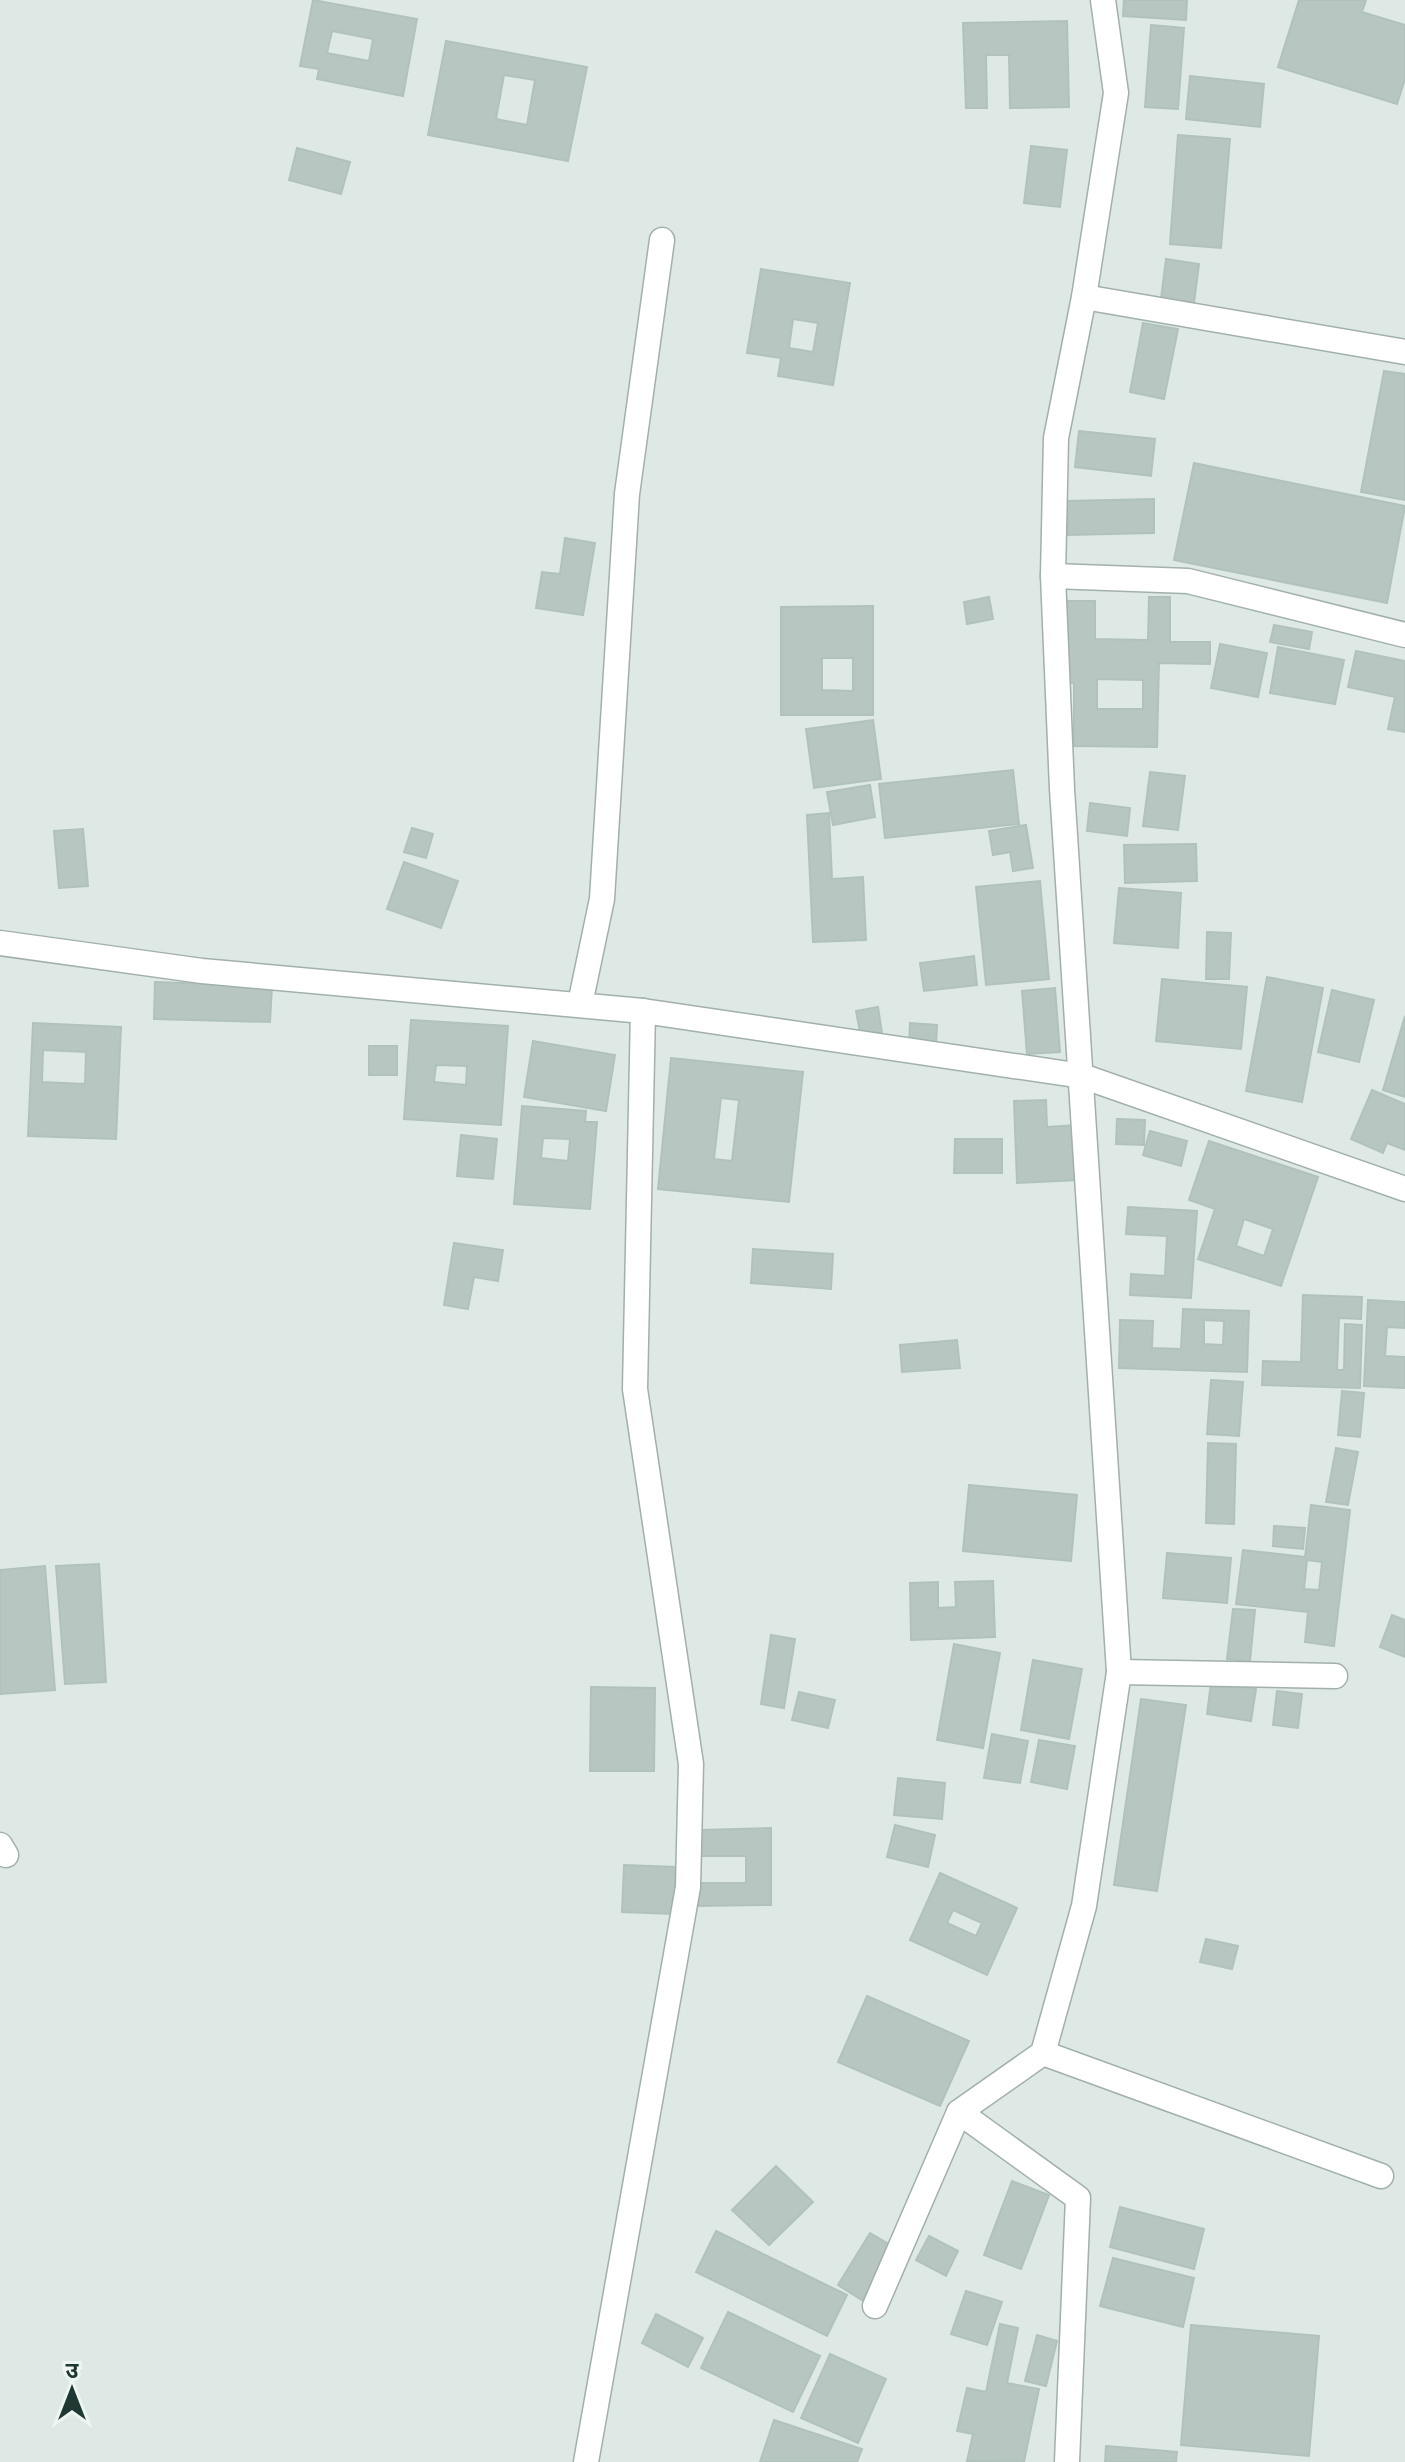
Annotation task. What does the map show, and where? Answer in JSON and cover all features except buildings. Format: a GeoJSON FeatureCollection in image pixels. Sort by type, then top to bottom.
{"type":"FeatureCollection","features":[{"type":"Feature","properties":{"kind":"street"},"geometry":{"type":"LineString","coordinates":[[875,2306],[959,2112],[1043,2053],[1084,1906],[1119,1672],[1062,789],[1053,576],[1056,438],[1084,297],[1116,93],[1103,0]]}},
{"type":"Feature","properties":{"kind":"street"},"geometry":{"type":"LineString","coordinates":[[580,1004],[602,899],[627,494],[662,240]]}},
{"type":"Feature","properties":{"kind":"street"},"geometry":{"type":"LineString","coordinates":[[1084,297],[1405,352]]}},
{"type":"Feature","properties":{"kind":"street"},"geometry":{"type":"LineString","coordinates":[[1053,576],[1188,581],[1405,635]]}},
{"type":"Feature","properties":{"kind":"street"},"geometry":{"type":"LineString","coordinates":[[0,943],[202,971],[643,1011],[1082,1076],[1405,1189]]}},
{"type":"Feature","properties":{"kind":"street"},"geometry":{"type":"LineString","coordinates":[[586,2462],[688,1887],[691,1764],[635,1389],[643,1011]]}},
{"type":"Feature","properties":{"kind":"street"},"geometry":{"type":"LineString","coordinates":[[1119,1672],[1335,1676]]}},
{"type":"Feature","properties":{"kind":"street"},"geometry":{"type":"LineString","coordinates":[[1043,2053],[1381,2176]]}},
{"type":"Feature","properties":{"kind":"street"},"geometry":{"type":"LineString","coordinates":[[959,2112],[1078,2198],[1067,2462]]}}]}
